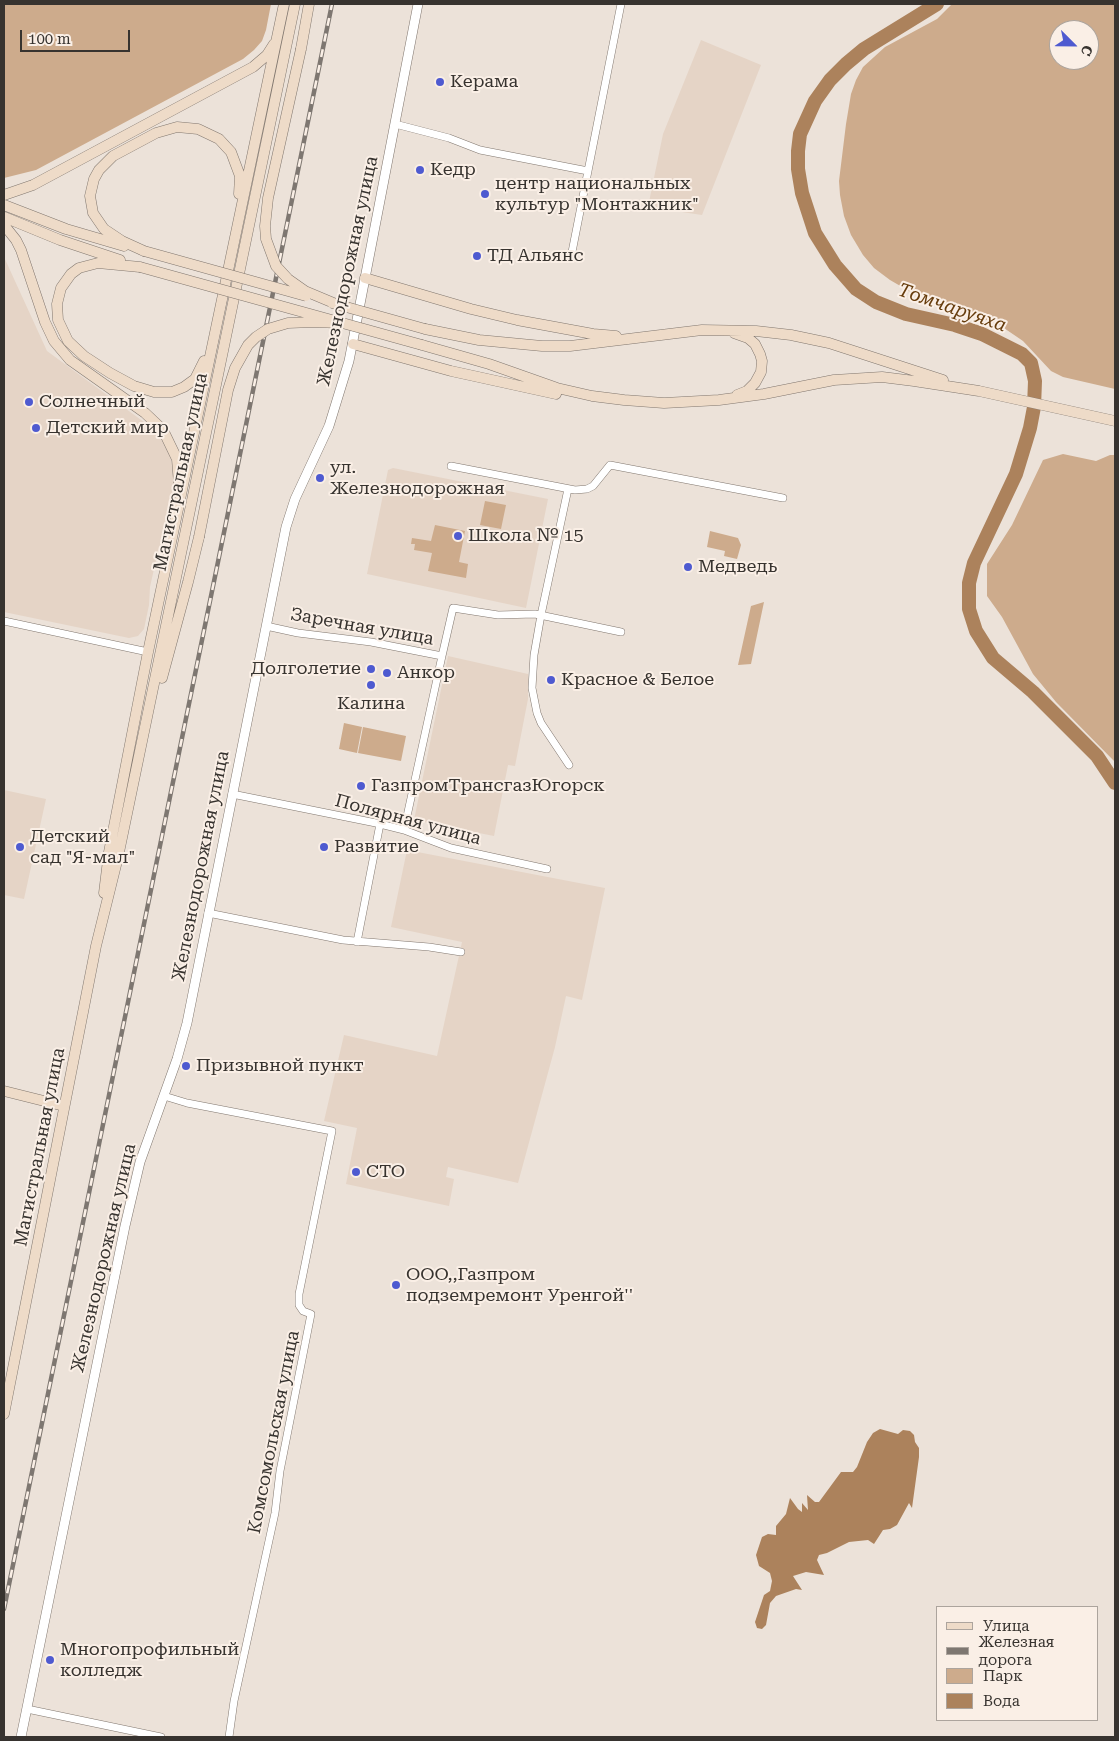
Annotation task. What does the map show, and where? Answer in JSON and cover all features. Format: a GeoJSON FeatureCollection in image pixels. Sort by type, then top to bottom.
{"type":"FeatureCollection","features":[{"type":"Feature","properties":{"kind":"main road","name":"Магистральная улица"},"geometry":{"type":"LineString","coordinates":[[96,946],[109,852],[148,652],[284,4]]}},
{"type":"Feature","properties":{"kind":"main road","name":"Магистральная улица"},"geometry":{"type":"LineString","coordinates":[[4,1414],[96,946],[127,817],[295,4]]}},
{"type":"Feature","properties":{"kind":"main road"},"geometry":{"type":"LineString","coordinates":[[309,4],[268,198],[265,220],[266,239],[276,266],[288,280],[305,291],[336,304]]}},
{"type":"Feature","properties":{"kind":"main road"},"geometry":{"type":"LineString","coordinates":[[4,195],[33,186],[253,67],[267,55],[278,34]]}},
{"type":"Feature","properties":{"kind":"main road"},"geometry":{"type":"LineString","coordinates":[[144,251],[113,235],[104,229],[98,221],[91,206],[90,196],[94,179],[98,170],[113,156],[156,133],[177,127],[188,127],[206,131],[219,139],[231,152],[238,170],[240,184],[233,228],[231,258]]}},
{"type":"Feature","properties":{"kind":"main road"},"geometry":{"type":"LineString","coordinates":[[4,205],[66,229],[425,329],[479,340],[542,346],[570,346],[682,332],[718,330],[772,333],[829,343],[979,392]]}},
{"type":"Feature","properties":{"kind":"main road"},"geometry":{"type":"LineString","coordinates":[[4,217],[60,240],[140,266],[489,364],[557,388],[592,396],[644,402]]}},
{"type":"Feature","properties":{"kind":"main road"},"geometry":{"type":"LineString","coordinates":[[4,225],[21,250],[45,322],[60,350],[79,367],[145,413],[156,422],[168,438],[177,459],[179,470],[177,516]]}},
{"type":"Feature","properties":{"kind":"main road"},"geometry":{"type":"LineString","coordinates":[[140,266],[98,263],[79,268],[65,281],[57,304],[58,320],[68,341],[97,365],[134,386],[148,391],[161,392],[178,390],[190,384],[203,363],[212,326],[221,301]]}},
{"type":"Feature","properties":{"kind":"main road"},"geometry":{"type":"LineString","coordinates":[[365,278],[471,309],[524,322],[593,334],[637,338]]}},
{"type":"Feature","properties":{"kind":"main road"},"geometry":{"type":"LineString","coordinates":[[127,817],[143,764],[159,687],[199,537],[228,390],[235,368],[248,345],[268,329],[288,323],[342,323]]}},
{"type":"Feature","properties":{"kind":"main road"},"geometry":{"type":"LineString","coordinates":[[718,330],[736,333],[748,338],[758,349],[762,361],[761,372],[751,388],[742,393],[719,400]]}},
{"type":"Feature","properties":{"kind":"main road"},"geometry":{"type":"LineString","coordinates":[[353,344],[451,371],[595,401],[687,402],[719,400],[757,396],[834,380],[865,377],[914,380],[1115,421]]}},
{"type":"Feature","properties":{"kind":"main road"},"geometry":{"type":"LineString","coordinates":[[4,1090],[64,1106]]}},
{"type":"Feature","properties":{"kind":"street","name":"Железнодорожная улица"},"geometry":{"type":"LineString","coordinates":[[22,1737],[125,1226],[140,1162],[177,1059],[186,1023],[290,512],[332,416],[353,344],[418,4]]}},
{"type":"Feature","properties":{"kind":"street"},"geometry":{"type":"LineString","coordinates":[[572,252],[621,4]]}},
{"type":"Feature","properties":{"kind":"street"},"geometry":{"type":"LineString","coordinates":[[395,124],[449,138],[480,150],[588,171]]}},
{"type":"Feature","properties":{"kind":"street"},"geometry":{"type":"LineString","coordinates":[[451,466],[568,490],[582,490],[593,486],[610,465],[783,498]]}},
{"type":"Feature","properties":{"kind":"street"},"geometry":{"type":"LineString","coordinates":[[568,490],[541,615],[533,668],[534,700],[541,723],[569,765]]}},
{"type":"Feature","properties":{"kind":"street","name":"Заречная улица"},"geometry":{"type":"LineString","coordinates":[[266,626],[298,633],[371,642],[442,656],[453,608],[498,615],[529,613],[622,632]]}},
{"type":"Feature","properties":{"kind":"street"},"geometry":{"type":"LineString","coordinates":[[4,621],[148,652]]}},
{"type":"Feature","properties":{"kind":"street"},"geometry":{"type":"LineString","coordinates":[[404,830],[442,656]]}},
{"type":"Feature","properties":{"kind":"street","name":"Полярная улица"},"geometry":{"type":"LineString","coordinates":[[232,794],[380,824],[404,830],[451,848],[547,869]]}},
{"type":"Feature","properties":{"kind":"street"},"geometry":{"type":"LineString","coordinates":[[356,942],[380,824]]}},
{"type":"Feature","properties":{"kind":"street"},"geometry":{"type":"LineString","coordinates":[[208,913],[356,942],[429,947],[461,952]]}},
{"type":"Feature","properties":{"kind":"street","name":"Комсомольская улица"},"geometry":{"type":"LineString","coordinates":[[164,1096],[187,1103],[332,1131],[299,1294],[299,1305],[303,1311],[311,1314],[280,1471],[275,1513],[237,1686],[230,1737]]}},
{"type":"Feature","properties":{"kind":"street"},"geometry":{"type":"LineString","coordinates":[[27,1709],[161,1737]]}},
{"type":"Feature","properties":{"kind":"shaded area"},"geometry":{"type":"Polygon","coordinates":[[[701,40],[761,65],[702,215],[648,207],[663,134],[701,40]]]}},
{"type":"Feature","properties":{"kind":"shaded area"},"geometry":{"type":"Polygon","coordinates":[[[4,257],[47,351],[148,425],[163,442],[171,459],[174,489],[163,541],[158,551],[150,587],[149,605],[144,629],[138,636],[129,638],[4,612],[4,257]]]}},
{"type":"Feature","properties":{"kind":"shaded area","name":"Школа № 15"},"geometry":{"type":"Polygon","coordinates":[[[393,468],[548,499],[526,608],[367,574],[388,470],[393,468]]]}},
{"type":"Feature","properties":{"kind":"shaded area"},"geometry":{"type":"Polygon","coordinates":[[[448,656],[528,674],[528,699],[515,766],[508,765],[494,836],[414,820],[448,656]]]}},
{"type":"Feature","properties":{"kind":"shaded area","name":"Детский сад \"Я-мал\""},"geometry":{"type":"Polygon","coordinates":[[[4,790],[46,799],[24,899],[4,895],[4,790]]]}},
{"type":"Feature","properties":{"kind":"shaded area"},"geometry":{"type":"Polygon","coordinates":[[[407,850],[605,888],[582,1000],[566,996],[555,1047],[518,1183],[448,1167],[446,1177],[454,1179],[449,1206],[346,1184],[357,1128],[324,1121],[344,1035],[437,1056],[462,942],[391,927],[407,850]]]}},
{"type":"Feature","properties":{"kind":"green space"},"geometry":{"type":"Polygon","coordinates":[[[4,4],[271,4],[262,41],[243,59],[36,170],[4,178],[4,4]]]}},
{"type":"Feature","properties":{"kind":"green space"},"geometry":{"type":"Polygon","coordinates":[[[952,4],[1115,4],[1115,389],[1063,377],[1051,371],[1023,341],[998,324],[909,291],[874,268],[863,255],[851,235],[844,216],[839,181],[851,94],[863,67],[885,47],[937,19],[952,4]]]}},
{"type":"Feature","properties":{"kind":"green space"},"geometry":{"type":"Polygon","coordinates":[[[1063,454],[1096,461],[1110,455],[1115,455],[1115,762],[1056,702],[1033,674],[1002,617],[987,596],[987,564],[1012,525],[1043,460],[1063,454]]]}},
{"type":"Feature","properties":{"kind":"green space"},"geometry":{"type":"Polygon","coordinates":[[[485,501],[506,505],[501,529],[480,525],[485,501]]]}},
{"type":"Feature","properties":{"kind":"green space"},"geometry":{"type":"Polygon","coordinates":[[[435,525],[465,531],[459,562],[468,564],[466,578],[428,571],[432,553],[414,550],[415,544],[411,544],[412,538],[431,541],[435,525]]]}},
{"type":"Feature","properties":{"kind":"green space"},"geometry":{"type":"Polygon","coordinates":[[[710,531],[738,538],[741,545],[737,559],[724,556],[725,551],[707,547],[710,531]]]}},
{"type":"Feature","properties":{"kind":"green space"},"geometry":{"type":"Polygon","coordinates":[[[764,602],[751,664],[738,665],[751,606],[764,602]]]}},
{"type":"Feature","properties":{"kind":"green space"},"geometry":{"type":"Polygon","coordinates":[[[344,723],[362,727],[357,753],[339,749],[344,723]]]}},
{"type":"Feature","properties":{"kind":"green space"},"geometry":{"type":"Polygon","coordinates":[[[363,727],[406,736],[401,761],[358,753],[363,727]]]}},
{"type":"Feature","properties":{"kind":"water"},"geometry":{"type":"Polygon","coordinates":[[[880,1429],[898,1434],[903,1430],[910,1431],[914,1435],[915,1442],[919,1448],[919,1457],[912,1508],[909,1503],[897,1525],[883,1530],[874,1544],[868,1540],[849,1542],[819,1555],[817,1560],[824,1575],[806,1572],[793,1576],[802,1590],[796,1589],[776,1596],[770,1603],[766,1625],[762,1629],[757,1628],[755,1622],[764,1595],[770,1591],[772,1581],[770,1573],[759,1566],[756,1555],[762,1537],[768,1534],[776,1535],[776,1526],[786,1514],[790,1498],[802,1512],[802,1503],[808,1510],[807,1495],[815,1502],[819,1502],[841,1472],[853,1472],[857,1467],[867,1442],[873,1433],[880,1429]]]}},
{"type":"Feature","properties":{"kind":"waterway","name":"Томчаруяха"},"geometry":{"type":"LineString","coordinates":[[937,4],[864,49],[830,80],[815,101],[800,134],[798,169],[802,193],[815,233],[835,265],[856,289],[876,302],[906,314],[955,325],[982,334],[1022,354],[1031,363],[1035,381],[1034,407],[1030,428],[1016,474],[974,563],[969,583],[969,609],[976,631],[993,658],[1033,692],[1097,756],[1115,783]]}},
{"type":"Feature","properties":{"kind":"railway"},"geometry":{"type":"LineString","coordinates":[[4,1609],[332,4]]}},
{"type":"Feature","properties":{"kind":"place","name":"Керама"},"geometry":{"type":"Point","coordinates":[440,82]}},
{"type":"Feature","properties":{"kind":"place","name":"Кедр"},"geometry":{"type":"Point","coordinates":[420,170]}},
{"type":"Feature","properties":{"kind":"place","name":"центр национальных культур \"Монтажник\""},"geometry":{"type":"Point","coordinates":[485,194]}},
{"type":"Feature","properties":{"kind":"place","name":"ТД Альянс"},"geometry":{"type":"Point","coordinates":[477,256]}},
{"type":"Feature","properties":{"kind":"place","name":"Солнечный"},"geometry":{"type":"Point","coordinates":[29,402]}},
{"type":"Feature","properties":{"kind":"place","name":"Детский мир"},"geometry":{"type":"Point","coordinates":[36,428]}},
{"type":"Feature","properties":{"kind":"place","name":"ул. Железнодорожная"},"geometry":{"type":"Point","coordinates":[320,478]}},
{"type":"Feature","properties":{"kind":"place","name":"Школа № 15"},"geometry":{"type":"Point","coordinates":[458,536]}},
{"type":"Feature","properties":{"kind":"place","name":"Медведь"},"geometry":{"type":"Point","coordinates":[688,567]}},
{"type":"Feature","properties":{"kind":"place","name":"Долголетие"},"geometry":{"type":"Point","coordinates":[371,669]}},
{"type":"Feature","properties":{"kind":"place","name":"Анкор"},"geometry":{"type":"Point","coordinates":[387,673]}},
{"type":"Feature","properties":{"kind":"place","name":"Красное & Белое"},"geometry":{"type":"Point","coordinates":[551,680]}},
{"type":"Feature","properties":{"kind":"place","name":"Калина"},"geometry":{"type":"Point","coordinates":[371,685]}},
{"type":"Feature","properties":{"kind":"place","name":"ГазпромТрансгазЮгорск"},"geometry":{"type":"Point","coordinates":[361,786]}},
{"type":"Feature","properties":{"kind":"place","name":"Детский сад \"Я-мал\""},"geometry":{"type":"Point","coordinates":[20,847]}},
{"type":"Feature","properties":{"kind":"place","name":"Развитие"},"geometry":{"type":"Point","coordinates":[324,847]}},
{"type":"Feature","properties":{"kind":"place","name":"Призывной пункт"},"geometry":{"type":"Point","coordinates":[186,1066]}},
{"type":"Feature","properties":{"kind":"place","name":"СТО"},"geometry":{"type":"Point","coordinates":[356,1172]}},
{"type":"Feature","properties":{"kind":"place","name":"ООО,,Газпром подземремонт Уренгой''"},"geometry":{"type":"Point","coordinates":[396,1285]}},
{"type":"Feature","properties":{"kind":"place","name":"Многопрофильный колледж"},"geometry":{"type":"Point","coordinates":[50,1660]}}]}
